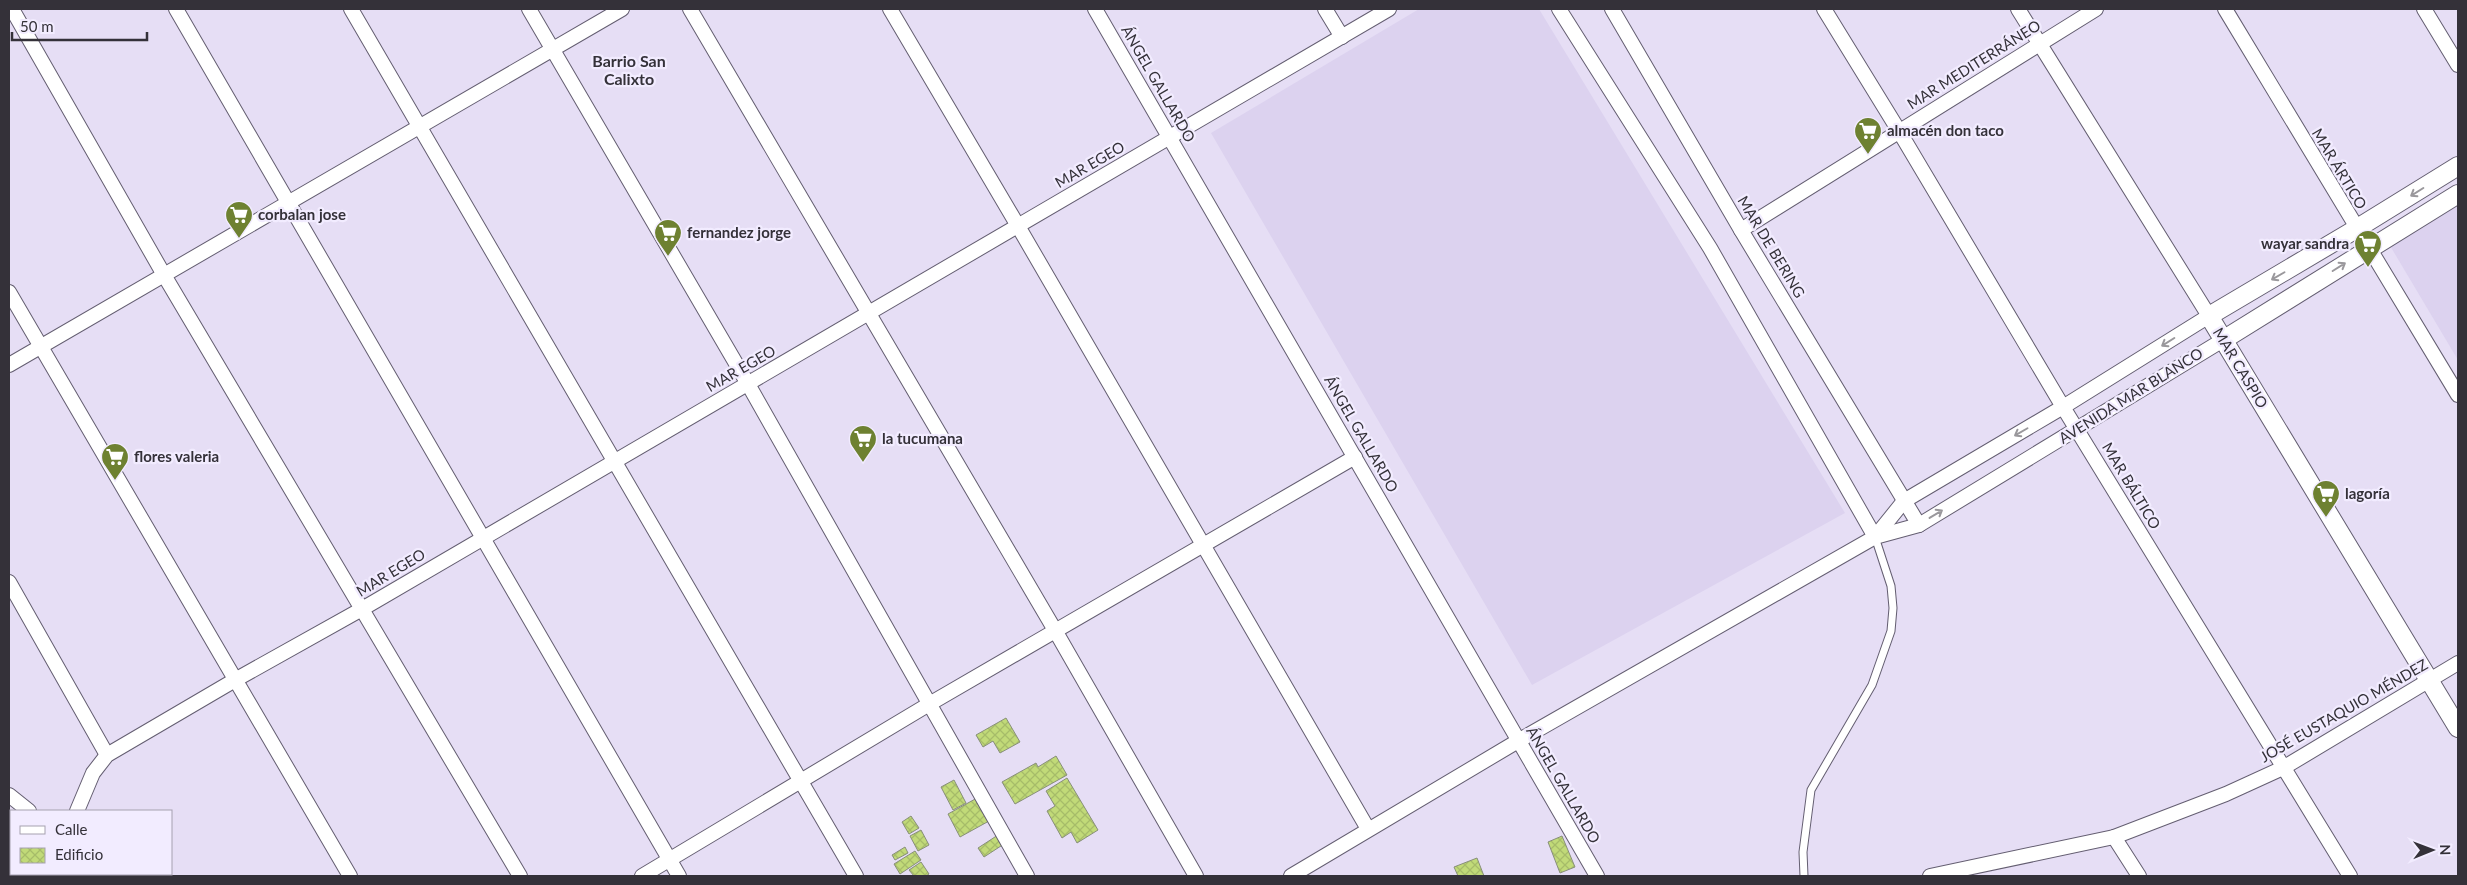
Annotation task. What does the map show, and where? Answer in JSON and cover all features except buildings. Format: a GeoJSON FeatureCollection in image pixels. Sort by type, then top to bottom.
{"type":"FeatureCollection","features":[{"type":"Feature","properties":{"kind":"street"},"geometry":{"type":"LineString","coordinates":[[9,11],[12,9],[164,275],[520,876]]}},
{"type":"Feature","properties":{"kind":"street"},"geometry":{"type":"LineString","coordinates":[[176,9],[679,876]]}},
{"type":"Feature","properties":{"kind":"street"},"geometry":{"type":"LineString","coordinates":[[351,9],[613,462],[856,876]]}},
{"type":"Feature","properties":{"kind":"street"},"geometry":{"type":"LineString","coordinates":[[528,9],[748,384],[931,703],[1027,876]]}},
{"type":"Feature","properties":{"kind":"street"},"geometry":{"type":"LineString","coordinates":[[9,365],[622,9]]}},
{"type":"Feature","properties":{"kind":"street"},"geometry":{"type":"LineString","coordinates":[[690,9],[1056,632],[1196,876]]}},
{"type":"Feature","properties":{"kind":"street"},"geometry":{"type":"LineString","coordinates":[[890,9],[1368,829]]}},
{"type":"Feature","properties":{"kind":"street","name":"ÁNGEL GALLARDO"},"geometry":{"type":"LineString","coordinates":[[1095,9],[1596,876]]}},
{"type":"Feature","properties":{"kind":"street"},"geometry":{"type":"LineString","coordinates":[[1325,9],[1342,37]]}},
{"type":"Feature","properties":{"kind":"street","name":"MAR EGEO"},"geometry":{"type":"LineString","coordinates":[[108,755],[235,680],[362,609],[1389,9]]}},
{"type":"Feature","properties":{"kind":"street"},"geometry":{"type":"LineString","coordinates":[[1559,9],[1710,248],[1875,538]]}},
{"type":"Feature","properties":{"kind":"street","name":"MAR DE BERING"},"geometry":{"type":"LineString","coordinates":[[1612,9],[1741,230],[1919,525]]}},
{"type":"Feature","properties":{"kind":"street","name":"MAR BÁLTICO"},"geometry":{"type":"LineString","coordinates":[[1824,9],[2063,407],[2350,876]]}},
{"type":"Feature","properties":{"kind":"street","name":"MAR CASPIO"},"geometry":{"type":"LineString","coordinates":[[2018,9],[2209,316],[2458,728]]}},
{"type":"Feature","properties":{"kind":"street","name":"MAR MEDITERRÁNEO"},"geometry":{"type":"LineString","coordinates":[[1741,230],[2096,9]]}},
{"type":"Feature","properties":{"kind":"street","name":"MAR ÁRTICO"},"geometry":{"type":"LineString","coordinates":[[2225,9],[2368,249],[2458,395]]}},
{"type":"Feature","properties":{"kind":"street"},"geometry":{"type":"LineString","coordinates":[[2424,9],[2458,65]]}},
{"type":"Feature","properties":{"kind":"street","name":"AVENIDA MAR BLANCO"},"geometry":{"type":"LineString","coordinates":[[1904,501],[2063,407],[2209,316],[2458,166]]}},
{"type":"Feature","properties":{"kind":"street","name":"AVENIDA MAR BLANCO"},"geometry":{"type":"LineString","coordinates":[[1875,538],[1919,525],[2077,430],[2458,194]]}},
{"type":"Feature","properties":{"kind":"street"},"geometry":{"type":"LineString","coordinates":[[9,292],[350,876]]}},
{"type":"Feature","properties":{"kind":"street"},"geometry":{"type":"LineString","coordinates":[[642,876],[931,703],[1355,458]]}},
{"type":"Feature","properties":{"kind":"street"},"geometry":{"type":"LineString","coordinates":[[1291,876],[1518,741],[1875,538],[1904,501]]}},
{"type":"Feature","properties":{"kind":"street"},"geometry":{"type":"LineString","coordinates":[[9,582],[108,755],[93,773],[77,810]]}},
{"type":"Feature","properties":{"kind":"street","name":"JOSÉ EUSTAQUIO MÉNDEZ"},"geometry":{"type":"LineString","coordinates":[[1938,875],[2114,837],[2226,794],[2283,768],[2458,663]]}},
{"type":"Feature","properties":{"kind":"street"},"geometry":{"type":"LineString","coordinates":[[9,795],[28,810]]}},
{"type":"Feature","properties":{"kind":"street"},"geometry":{"type":"LineString","coordinates":[[2114,837],[2138,876]]}},
{"type":"Feature","properties":{"kind":"lane"},"geometry":{"type":"LineString","coordinates":[[1804,876],[1803,852],[1811,790],[1872,685],[1891,632],[1893,608],[1891,586],[1875,538]]}},
{"type":"Feature","properties":{"kind":"shaded area"},"geometry":{"type":"Polygon","coordinates":[[[1419,9],[1539,9],[1845,513],[1532,685],[1211,133],[1419,9]]]}},
{"type":"Feature","properties":{"kind":"shaded area"},"geometry":{"type":"Polygon","coordinates":[[[2458,202],[2458,360],[2389,244],[2458,202]]]}},
{"type":"Feature","properties":{"kind":"place","name":"almacén don taco"},"geometry":{"type":"Point","coordinates":[1868,155]}},
{"type":"Feature","properties":{"kind":"place","name":"corbalan jose"},"geometry":{"type":"Point","coordinates":[239,239]}},
{"type":"Feature","properties":{"kind":"place","name":"fernandez jorge"},"geometry":{"type":"Point","coordinates":[668,257]}},
{"type":"Feature","properties":{"kind":"place","name":"wayar sandra"},"geometry":{"type":"Point","coordinates":[2368,268]}},
{"type":"Feature","properties":{"kind":"place","name":"la tucumana"},"geometry":{"type":"Point","coordinates":[863,463]}},
{"type":"Feature","properties":{"kind":"place","name":"flores valeria"},"geometry":{"type":"Point","coordinates":[115,481]}},
{"type":"Feature","properties":{"kind":"place","name":"lagoría"},"geometry":{"type":"Point","coordinates":[2326,518]}},
{"type":"Feature","properties":{"kind":"district","name":"Barrio San Calixto"},"geometry":{"type":"Point","coordinates":[629,70]}}]}
